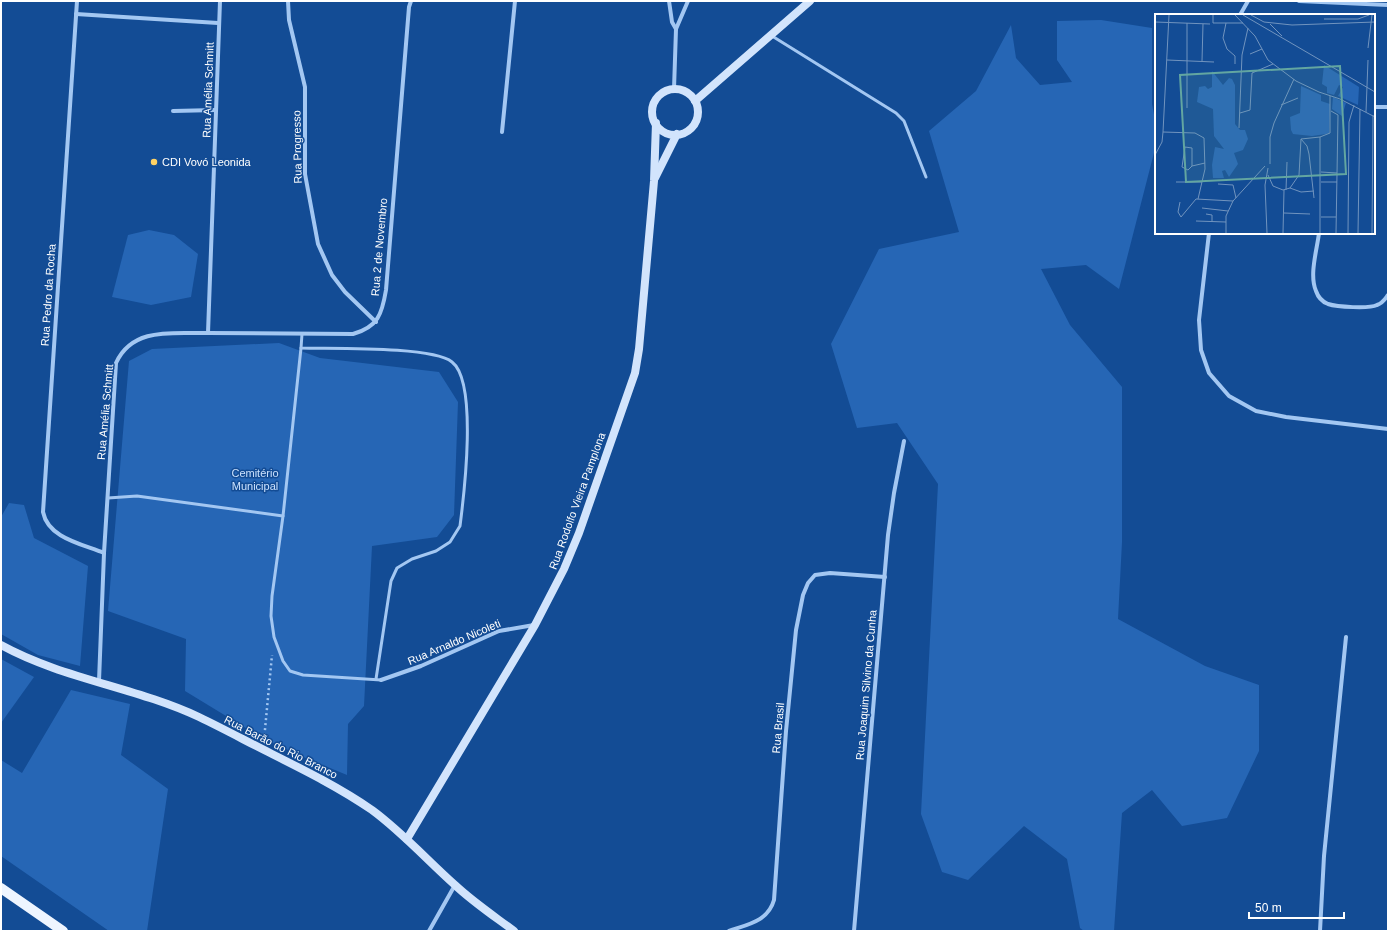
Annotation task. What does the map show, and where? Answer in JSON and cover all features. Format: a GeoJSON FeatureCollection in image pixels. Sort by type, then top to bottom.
{"type":"FeatureCollection","features":[{"type":"Feature","properties":{"kind":"main road"},"geometry":{"type":"LineString","coordinates":[[1,888],[63,931]]}},
{"type":"Feature","properties":{"kind":"street","name":"Rua Pedro da Rocha"},"geometry":{"type":"LineString","coordinates":[[77,1],[43,512],[44,520],[49,528],[56,533],[104,553]]}},
{"type":"Feature","properties":{"kind":"street","name":"Rua Amélia Schmitt"},"geometry":{"type":"LineString","coordinates":[[99,681],[104,553],[116,363],[121,353],[135,340],[156,334],[208,333],[218,22],[220,1]]}},
{"type":"Feature","properties":{"kind":"street","name":"Rua Progresso"},"geometry":{"type":"LineString","coordinates":[[288,1],[289,20],[304,87],[305,174],[318,244],[332,275],[345,292],[376,322]]}},
{"type":"Feature","properties":{"kind":"street","name":"Rua 2 de Novembro"},"geometry":{"type":"LineString","coordinates":[[376,322],[383,304],[386,290],[408,7],[410,1]]}},
{"type":"Feature","properties":{"kind":"street"},"geometry":{"type":"LineString","coordinates":[[502,132],[516,1]]}},
{"type":"Feature","properties":{"kind":"street"},"geometry":{"type":"LineString","coordinates":[[669,1],[672,22],[676,29]]}},
{"type":"Feature","properties":{"kind":"street"},"geometry":{"type":"LineString","coordinates":[[674,89],[676,29],[688,1]]}},
{"type":"Feature","properties":{"kind":"street"},"geometry":{"type":"LineString","coordinates":[[695,101],[772,36],[810,1]]}},
{"type":"Feature","properties":{"kind":"street"},"geometry":{"type":"LineString","coordinates":[[1241,14],[1248,1]]}},
{"type":"Feature","properties":{"kind":"street"},"geometry":{"type":"LineString","coordinates":[[1299,1],[1388,5]]}},
{"type":"Feature","properties":{"kind":"street"},"geometry":{"type":"LineString","coordinates":[[76,14],[218,22]]}},
{"type":"Feature","properties":{"kind":"street"},"geometry":{"type":"LineString","coordinates":[[674,89],[686,92],[695,101],[698,107],[697,120],[689,130],[677,134],[665,132],[656,123],[653,110],[657,98],[662,94],[674,89]]}},
{"type":"Feature","properties":{"kind":"street"},"geometry":{"type":"LineString","coordinates":[[1375,107],[1388,108]]}},
{"type":"Feature","properties":{"kind":"street"},"geometry":{"type":"LineString","coordinates":[[173,111],[216,110]]}},
{"type":"Feature","properties":{"kind":"street","name":"Rua Rodolfo Vieira Pamplona"},"geometry":{"type":"LineString","coordinates":[[407,839],[535,625],[564,569],[579,533],[635,373],[639,349],[654,181],[656,123]]}},
{"type":"Feature","properties":{"kind":"street","name":"Rua Rodolfo Vieira Pamplona"},"geometry":{"type":"LineString","coordinates":[[654,181],[677,134]]}},
{"type":"Feature","properties":{"kind":"street"},"geometry":{"type":"LineString","coordinates":[[1209,234],[1199,320],[1201,350],[1209,373],[1229,396],[1256,411],[1286,417],[1388,429]]}},
{"type":"Feature","properties":{"kind":"street"},"geometry":{"type":"LineString","coordinates":[[1319,234],[1314,274],[1315,290],[1320,299],[1328,304],[1337,306],[1376,306],[1383,303],[1388,295]]}},
{"type":"Feature","properties":{"kind":"street"},"geometry":{"type":"LineString","coordinates":[[208,333],[353,334],[362,332],[376,322]]}},
{"type":"Feature","properties":{"kind":"street","name":"Rua Joaquim Silvino da Cunha"},"geometry":{"type":"LineString","coordinates":[[854,931],[885,577],[894,493],[904,441]]}},
{"type":"Feature","properties":{"kind":"street","name":"Rua Brasil"},"geometry":{"type":"LineString","coordinates":[[729,931],[763,917],[771,910],[774,900],[786,731],[796,630],[803,595],[808,583],[816,575],[830,573],[885,577]]}},
{"type":"Feature","properties":{"kind":"street","name":"Rua Arnaldo Nicoleti"},"geometry":{"type":"LineString","coordinates":[[378,679],[421,666],[499,631],[535,625]]}},
{"type":"Feature","properties":{"kind":"street"},"geometry":{"type":"LineString","coordinates":[[1320,931],[1324,856],[1346,637]]}},
{"type":"Feature","properties":{"kind":"street","name":"Rua Barão do Rio Branco"},"geometry":{"type":"LineString","coordinates":[[1,645],[52,668],[99,681],[172,705],[264,750],[347,794],[372,810],[407,839],[455,885],[514,931]]}},
{"type":"Feature","properties":{"kind":"street"},"geometry":{"type":"LineString","coordinates":[[429,931],[455,885]]}},
{"type":"Feature","properties":{"kind":"lane"},"geometry":{"type":"LineString","coordinates":[[800,10],[802,1]]}},
{"type":"Feature","properties":{"kind":"lane"},"geometry":{"type":"LineString","coordinates":[[772,36],[896,113],[904,121],[926,177]]}},
{"type":"Feature","properties":{"kind":"lane"},"geometry":{"type":"LineString","coordinates":[[301,348],[418,352],[438,355],[453,362],[461,375],[466,392],[468,414],[460,526],[450,542],[436,551],[412,559],[398,568],[390,581],[378,679],[302,675],[290,671],[283,661],[274,637],[272,596],[283,516],[302,334]]}},
{"type":"Feature","properties":{"kind":"lane"},"geometry":{"type":"LineString","coordinates":[[108,498],[137,496],[283,516]]}},
{"type":"Feature","properties":{"kind":"path"},"geometry":{"type":"LineString","coordinates":[[264,750],[274,637]]}},
{"type":"Feature","properties":{"kind":"green space"},"geometry":{"type":"Polygon","coordinates":[[[1101,20],[1152,28],[1152,104],[1155,120],[1155,149],[1119,289],[1086,265],[1041,269],[1070,325],[1122,387],[1122,542],[1118,619],[1205,666],[1259,685],[1259,751],[1227,818],[1182,826],[1152,790],[1122,813],[1114,931],[1084,931],[1080,928],[1067,859],[1024,826],[968,880],[942,872],[921,814],[938,484],[897,423],[857,428],[831,344],[879,249],[959,232],[929,131],[976,91],[1011,25],[1016,58],[1040,85],[1072,82],[1057,60],[1057,21],[1101,20]]]}},
{"type":"Feature","properties":{"kind":"green space"},"geometry":{"type":"Polygon","coordinates":[[[149,230],[174,235],[198,254],[191,297],[151,305],[112,297],[128,235],[149,230]]]}},
{"type":"Feature","properties":{"kind":"green space","name":"Cemitério Municipal"},"geometry":{"type":"Polygon","coordinates":[[[279,343],[320,358],[439,372],[458,402],[454,515],[437,537],[372,546],[364,706],[348,724],[347,775],[264,739],[185,691],[186,639],[108,611],[129,361],[152,349],[279,343]]]}},
{"type":"Feature","properties":{"kind":"green space"},"geometry":{"type":"Polygon","coordinates":[[[9,503],[24,505],[34,538],[88,566],[80,666],[38,655],[1,634],[1,517],[9,503]]]}},
{"type":"Feature","properties":{"kind":"green space"},"geometry":{"type":"Polygon","coordinates":[[[1,659],[34,677],[1,723],[1,659]]]}},
{"type":"Feature","properties":{"kind":"green space"},"geometry":{"type":"Polygon","coordinates":[[[71,690],[130,704],[121,755],[168,789],[147,931],[109,931],[1,856],[1,760],[22,773],[71,690]]]}},
{"type":"Feature","properties":{"kind":"place","name":"CDI Vovó Leonida"},"geometry":{"type":"Point","coordinates":[154,162]}}]}
